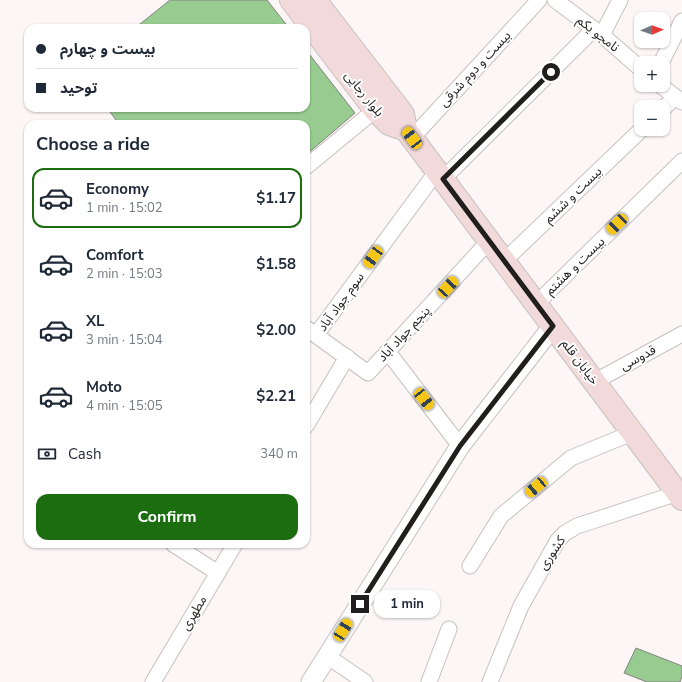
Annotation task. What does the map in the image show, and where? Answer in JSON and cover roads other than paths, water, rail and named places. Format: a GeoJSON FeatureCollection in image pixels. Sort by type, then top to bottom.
{"type":"FeatureCollection","features":[{"type":"Feature","properties":{"kind":"main road","name":"بلوار رجایی"},"geometry":{"type":"LineString","coordinates":[[291,0],[309,24]]}},
{"type":"Feature","properties":{"kind":"main road","name":"بلوار رجایی"},"geometry":{"type":"LineString","coordinates":[[315,0],[402,114],[409,134]]}},
{"type":"Feature","properties":{"kind":"main road","name":"بلوار رجایی"},"geometry":{"type":"LineString","coordinates":[[310,25],[375,110],[389,124],[409,134]]}},
{"type":"Feature","properties":{"kind":"main road","name":"خیابان قلم"},"geometry":{"type":"LineString","coordinates":[[409,134],[632,433],[681,494]]}},
{"type":"Feature","properties":{"kind":"street","name":"بیست و دوم شرقی"},"geometry":{"type":"LineString","coordinates":[[409,134],[539,0]]}},
{"type":"Feature","properties":{"kind":"street","name":"نامجو یکم"},"geometry":{"type":"LineString","coordinates":[[554,0],[598,32],[634,63]]}},
{"type":"Feature","properties":{"kind":"street","name":"سوم جواد آباد"},"geometry":{"type":"LineString","coordinates":[[311,332],[440,175],[598,32],[620,0]]}},
{"type":"Feature","properties":{"kind":"street"},"geometry":{"type":"LineString","coordinates":[[664,56],[682,21]]}},
{"type":"Feature","properties":{"kind":"street"},"geometry":{"type":"LineString","coordinates":[[670,92],[679,99],[670,105]]}},
{"type":"Feature","properties":{"kind":"street"},"geometry":{"type":"LineString","coordinates":[[310,164],[375,110]]}},
{"type":"Feature","properties":{"kind":"street","name":"بیست و ششم"},"geometry":{"type":"LineString","coordinates":[[504,261],[635,136]]}},
{"type":"Feature","properties":{"kind":"street","name":"بیست و هشتم"},"geometry":{"type":"LineString","coordinates":[[536,304],[682,161]]}},
{"type":"Feature","properties":{"kind":"street","name":"پنجم جواد آباد"},"geometry":{"type":"LineString","coordinates":[[347,358],[368,373],[489,241]]}},
{"type":"Feature","properties":{"kind":"street"},"geometry":{"type":"LineString","coordinates":[[311,682],[460,446],[553,326]]}},
{"type":"Feature","properties":{"kind":"street"},"geometry":{"type":"LineString","coordinates":[[310,419],[347,358],[311,332]]}},
{"type":"Feature","properties":{"kind":"street","name":"قدوسی"},"geometry":{"type":"LineString","coordinates":[[594,382],[680,339]]}},
{"type":"Feature","properties":{"kind":"street"},"geometry":{"type":"LineString","coordinates":[[388,352],[460,446]]}},
{"type":"Feature","properties":{"kind":"street"},"geometry":{"type":"LineString","coordinates":[[470,566],[501,516],[571,458],[632,433]]}},
{"type":"Feature","properties":{"kind":"street","name":"کشوری"},"geometry":{"type":"LineString","coordinates":[[490,682],[521,606],[558,540],[565,533],[577,526],[681,494]]}},
{"type":"Feature","properties":{"kind":"street"},"geometry":{"type":"LineString","coordinates":[[179,548],[218,573]]}},
{"type":"Feature","properties":{"kind":"street","name":"مطهری"},"geometry":{"type":"LineString","coordinates":[[153,682],[233,548]]}},
{"type":"Feature","properties":{"kind":"street"},"geometry":{"type":"LineString","coordinates":[[429,682],[449,629]]}},
{"type":"Feature","properties":{"kind":"street"},"geometry":{"type":"LineString","coordinates":[[327,656],[365,682]]}}]}
